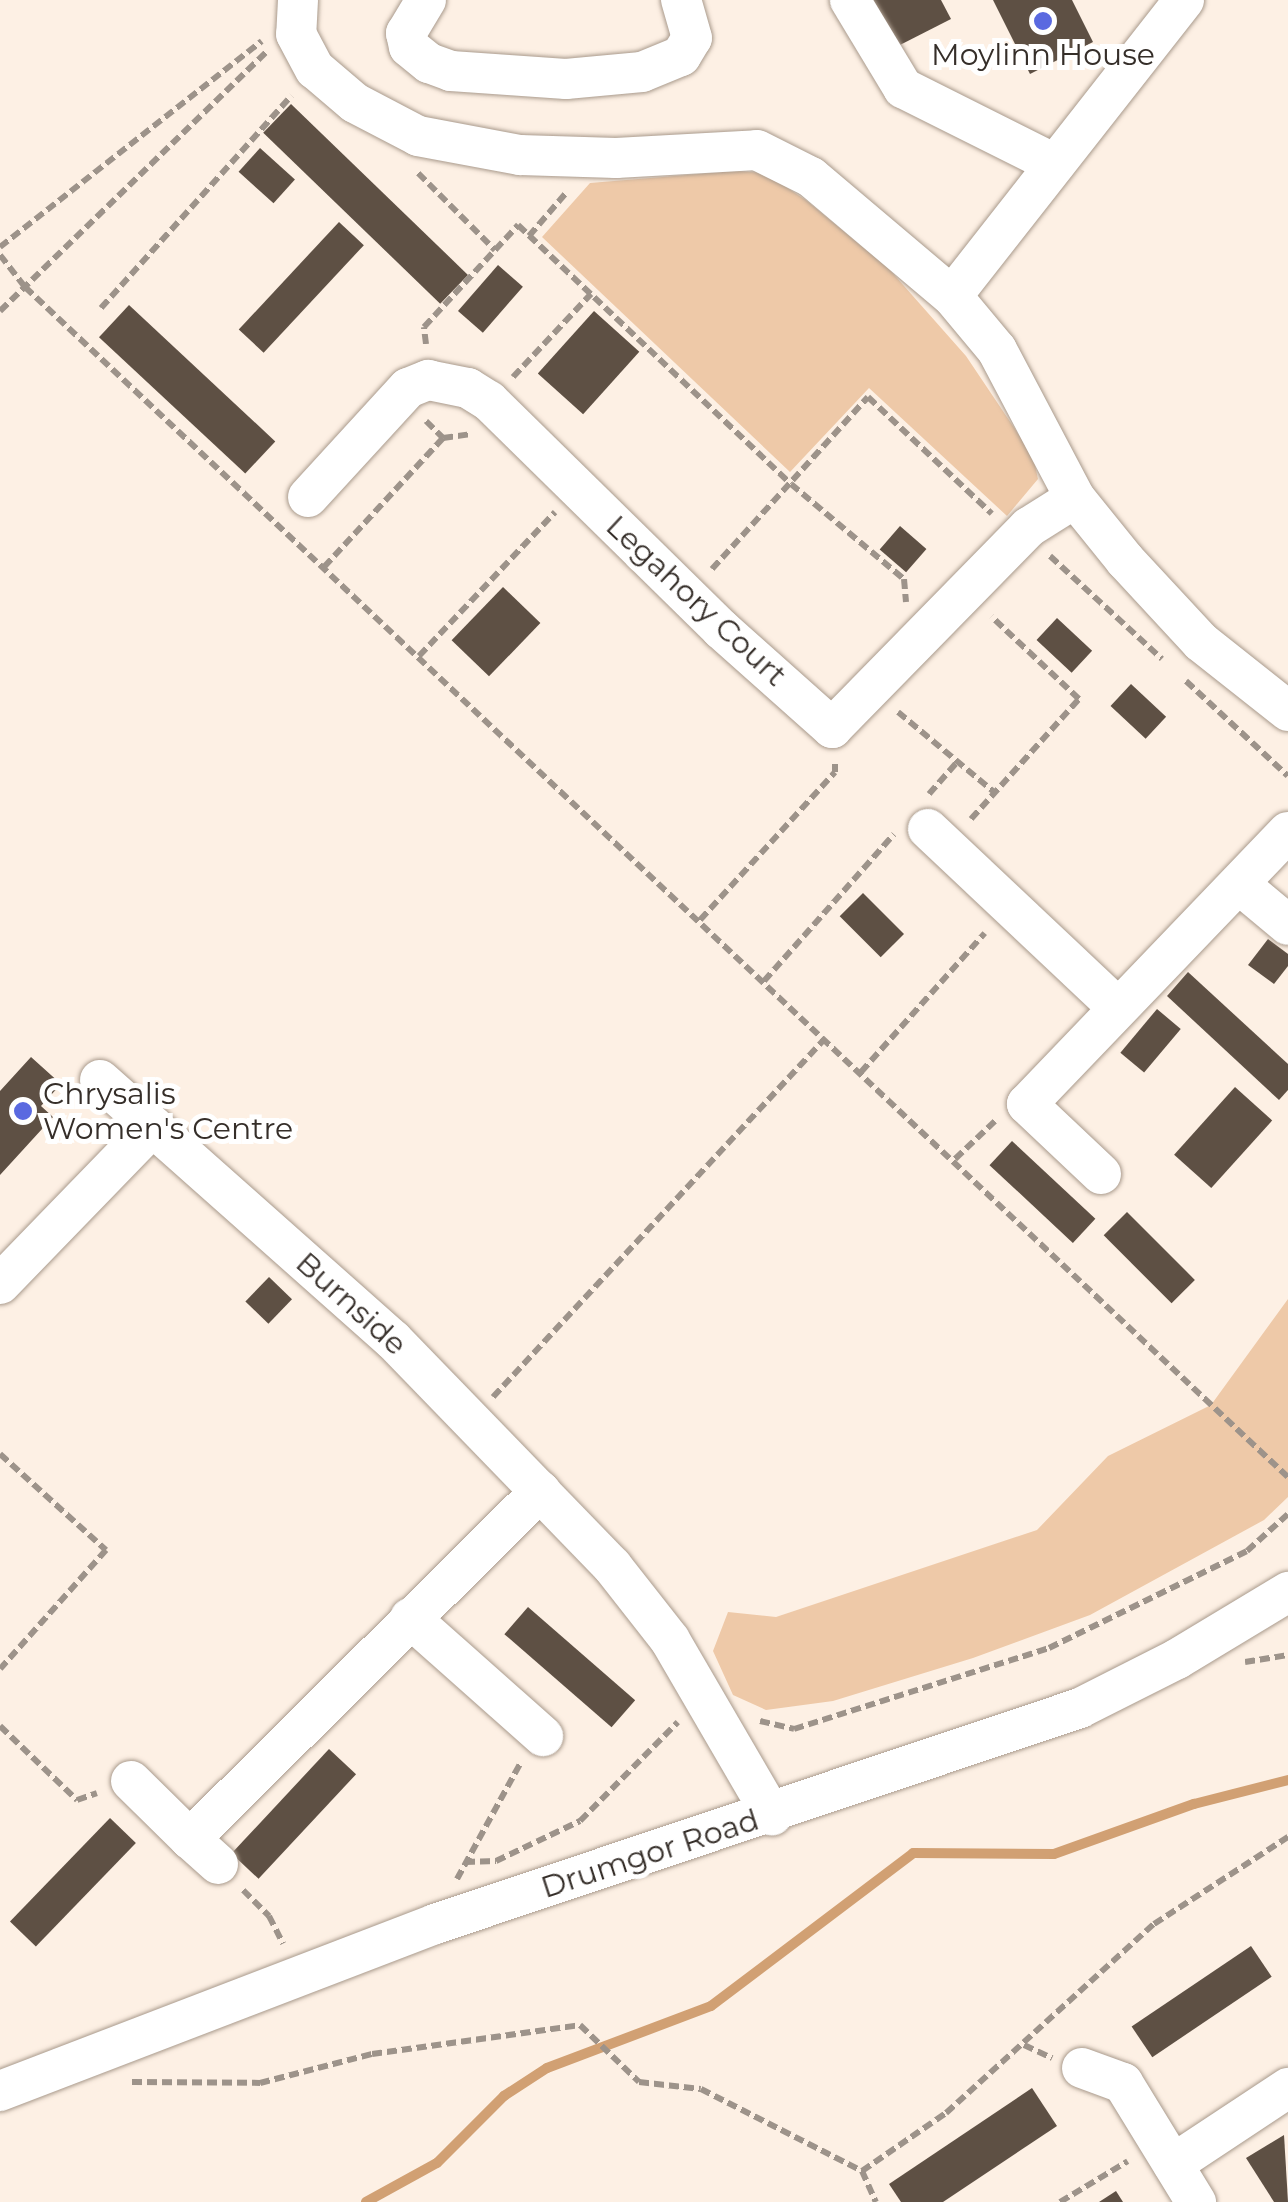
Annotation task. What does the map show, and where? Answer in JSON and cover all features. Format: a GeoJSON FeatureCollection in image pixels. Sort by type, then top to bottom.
{"type":"FeatureCollection","features":[{"type":"Feature","properties":{"kind":"street"},"geometry":{"type":"LineString","coordinates":[[426,0],[406,32],[408,47],[429,63],[451,71],[566,79],[642,72],[681,56],[692,38],[681,0]]}},
{"type":"Feature","properties":{"kind":"street"},"geometry":{"type":"LineString","coordinates":[[850,0],[903,88],[1055,164]]}},
{"type":"Feature","properties":{"kind":"street"},"geometry":{"type":"LineString","coordinates":[[952,296],[1184,0]]}},
{"type":"Feature","properties":{"kind":"street"},"geometry":{"type":"LineString","coordinates":[[297,11],[315,70],[382,120],[451,147],[520,156],[616,158],[757,150],[781,158],[952,296],[997,350],[1076,498],[1201,642],[1288,711]]}},
{"type":"Feature","properties":{"kind":"street"},"geometry":{"type":"LineString","coordinates":[[308,497],[408,388],[428,380]]}},
{"type":"Feature","properties":{"kind":"street","name":"Legahory Court"},"geometry":{"type":"LineString","coordinates":[[428,380],[468,388],[497,408],[688,596],[832,728]]}},
{"type":"Feature","properties":{"kind":"street"},"geometry":{"type":"LineString","coordinates":[[832,728],[1017,538],[1076,498]]}},
{"type":"Feature","properties":{"kind":"street"},"geometry":{"type":"LineString","coordinates":[[925,826],[1118,1007]]}},
{"type":"Feature","properties":{"kind":"street"},"geometry":{"type":"LineString","coordinates":[[1101,1174],[1027,1104],[1288,832]]}},
{"type":"Feature","properties":{"kind":"street"},"geometry":{"type":"LineString","coordinates":[[1240,885],[1288,926]]}},
{"type":"Feature","properties":{"kind":"street","name":"Burnside"},"geometry":{"type":"LineString","coordinates":[[100,1080],[393,1340],[612,1566],[712,1709],[772,1815]]}},
{"type":"Feature","properties":{"kind":"street"},"geometry":{"type":"LineString","coordinates":[[0,1284],[153,1126]]}},
{"type":"Feature","properties":{"kind":"street"},"geometry":{"type":"LineString","coordinates":[[131,1781],[204,1852],[410,1618],[540,1491]]}},
{"type":"Feature","properties":{"kind":"street","name":"Drumgor Road"},"geometry":{"type":"LineString","coordinates":[[0,2091],[435,1924],[772,1815],[1080,1708],[1178,1659],[1288,1592]]}},
{"type":"Feature","properties":{"kind":"street"},"geometry":{"type":"LineString","coordinates":[[410,1618],[543,1736]]}},
{"type":"Feature","properties":{"kind":"street"},"geometry":{"type":"LineString","coordinates":[[1082,2068],[1122,2083],[1196,2202]]}},
{"type":"Feature","properties":{"kind":"street"},"geometry":{"type":"LineString","coordinates":[[1166,2153],[1288,2088]]}},
{"type":"Feature","properties":{"kind":"path"},"geometry":{"type":"LineString","coordinates":[[297,11],[0,251],[25,286],[1288,1478]]}},
{"type":"Feature","properties":{"kind":"path"},"geometry":{"type":"LineString","coordinates":[[0,312],[297,11]]}},
{"type":"Feature","properties":{"kind":"path"},"geometry":{"type":"LineString","coordinates":[[101,308],[315,70]]}},
{"type":"Feature","properties":{"kind":"path"},"geometry":{"type":"LineString","coordinates":[[413,168],[494,250]]}},
{"type":"Feature","properties":{"kind":"path"},"geometry":{"type":"LineString","coordinates":[[428,380],[424,327],[518,225],[791,484],[904,579],[907,616],[924,636]]}},
{"type":"Feature","properties":{"kind":"path"},"geometry":{"type":"LineString","coordinates":[[324,567],[443,438],[486,432],[497,408],[591,294]]}},
{"type":"Feature","properties":{"kind":"path"},"geometry":{"type":"LineString","coordinates":[[688,596],[868,397],[1017,538],[1043,550],[1288,776]]}},
{"type":"Feature","properties":{"kind":"path"},"geometry":{"type":"LineString","coordinates":[[419,656],[580,490]]}},
{"type":"Feature","properties":{"kind":"path"},"geometry":{"type":"LineString","coordinates":[[764,981],[925,826],[994,792],[1079,699],[965,592]]}},
{"type":"Feature","properties":{"kind":"path"},"geometry":{"type":"LineString","coordinates":[[870,688],[994,792]]}},
{"type":"Feature","properties":{"kind":"path"},"geometry":{"type":"LineString","coordinates":[[700,920],[835,772],[832,728]]}},
{"type":"Feature","properties":{"kind":"path"},"geometry":{"type":"LineString","coordinates":[[925,826],[958,762]]}},
{"type":"Feature","properties":{"kind":"path"},"geometry":{"type":"LineString","coordinates":[[861,1072],[1010,906]]}},
{"type":"Feature","properties":{"kind":"path"},"geometry":{"type":"LineString","coordinates":[[493,1397],[825,1038]]}},
{"type":"Feature","properties":{"kind":"path"},"geometry":{"type":"LineString","coordinates":[[954,1159],[987,1125],[1027,1104]]}},
{"type":"Feature","properties":{"kind":"path"},"geometry":{"type":"LineString","coordinates":[[0,1454],[106,1550],[0,1669]]}},
{"type":"Feature","properties":{"kind":"path"},"geometry":{"type":"LineString","coordinates":[[466,1862],[496,1861],[580,1821],[712,1709],[794,1729],[1049,1648],[1248,1551],[1288,1514]]}},
{"type":"Feature","properties":{"kind":"path"},"geometry":{"type":"LineString","coordinates":[[0,1726],[76,1800],[131,1781]]}},
{"type":"Feature","properties":{"kind":"path"},"geometry":{"type":"LineString","coordinates":[[435,1924],[504,1781],[543,1736]]}},
{"type":"Feature","properties":{"kind":"path"},"geometry":{"type":"LineString","coordinates":[[862,2171],[946,2112],[1154,1924],[1288,1837]]}},
{"type":"Feature","properties":{"kind":"path"},"geometry":{"type":"LineString","coordinates":[[204,1852],[269,1916],[299,1978]]}},
{"type":"Feature","properties":{"kind":"path"},"geometry":{"type":"LineString","coordinates":[[104,2052],[117,2080],[196,2087],[260,2083],[372,2054],[498,2040],[557,2025],[580,2025],[596,2036],[639,2082],[701,2088],[862,2171],[876,2202]]}},
{"type":"Feature","properties":{"kind":"path"},"geometry":{"type":"LineString","coordinates":[[1060,2202],[1166,2153]]}},
{"type":"Feature","properties":{"kind":"shaded area"},"geometry":{"type":"Polygon","coordinates":[[[735,171],[765,173],[807,201],[889,269],[966,356],[1033,456],[1038,479],[1007,516],[869,388],[790,472],[542,237],[590,183],[735,171]]]}},
{"type":"Feature","properties":{"kind":"shaded area"},"geometry":{"type":"Polygon","coordinates":[[[1288,1299],[1288,1497],[1264,1520],[1090,1615],[973,1658],[833,1701],[766,1710],[733,1695],[713,1651],[728,1612],[776,1617],[1037,1530],[1108,1456],[1211,1405],[1288,1299]]]}},
{"type":"Feature","properties":{"kind":"building","name":"Moylinn House"},"geometry":{"type":"Polygon","coordinates":[[[872,0],[941,0],[951,19],[896,47],[872,0]]]}},
{"type":"Feature","properties":{"kind":"building","name":"Moylinn House"},"geometry":{"type":"Polygon","coordinates":[[[993,0],[1072,0],[1093,42],[1030,74],[993,0]]]}},
{"type":"Feature","properties":{"kind":"building"},"geometry":{"type":"Polygon","coordinates":[[[291,104],[468,275],[440,304],[263,133],[291,104]]]}},
{"type":"Feature","properties":{"kind":"building"},"geometry":{"type":"Polygon","coordinates":[[[260,148],[295,179],[274,203],[239,172],[260,148]]]}},
{"type":"Feature","properties":{"kind":"building"},"geometry":{"type":"Polygon","coordinates":[[[339,222],[364,245],[264,353],[239,330],[339,222]]]}},
{"type":"Feature","properties":{"kind":"building"},"geometry":{"type":"Polygon","coordinates":[[[498,265],[523,287],[483,333],[458,311],[498,265]]]}},
{"type":"Feature","properties":{"kind":"building"},"geometry":{"type":"Polygon","coordinates":[[[129,305],[275,441],[245,474],[99,337],[129,305]]]}},
{"type":"Feature","properties":{"kind":"building"},"geometry":{"type":"Polygon","coordinates":[[[594,311],[639,352],[583,414],[538,373],[594,311]]]}},
{"type":"Feature","properties":{"kind":"building"},"geometry":{"type":"Polygon","coordinates":[[[900,526],[926,549],[906,572],[880,549],[900,526]]]}},
{"type":"Feature","properties":{"kind":"building"},"geometry":{"type":"Polygon","coordinates":[[[503,587],[540,623],[489,676],[452,640],[503,587]]]}},
{"type":"Feature","properties":{"kind":"building"},"geometry":{"type":"Polygon","coordinates":[[[1057,618],[1092,651],[1072,673],[1037,640],[1057,618]]]}},
{"type":"Feature","properties":{"kind":"building"},"geometry":{"type":"Polygon","coordinates":[[[1131,684],[1166,717],[1146,739],[1111,706],[1131,684]]]}},
{"type":"Feature","properties":{"kind":"building"},"geometry":{"type":"Polygon","coordinates":[[[863,893],[904,934],[881,957],[840,916],[863,893]]]}},
{"type":"Feature","properties":{"kind":"building"},"geometry":{"type":"Polygon","coordinates":[[[1268,939],[1288,954],[1288,966],[1274,984],[1248,965],[1268,939]]]}},
{"type":"Feature","properties":{"kind":"building"},"geometry":{"type":"Polygon","coordinates":[[[1188,972],[1288,1064],[1288,1090],[1279,1100],[1167,996],[1188,972]]]}},
{"type":"Feature","properties":{"kind":"building"},"geometry":{"type":"Polygon","coordinates":[[[1157,1009],[1181,1029],[1144,1073],[1120,1053],[1157,1009]]]}},
{"type":"Feature","properties":{"kind":"building","name":"Chrysalis Women's Centre"},"geometry":{"type":"Polygon","coordinates":[[[31,1057],[61,1084],[41,1106],[53,1117],[0,1175],[0,1091],[31,1057]]]}},
{"type":"Feature","properties":{"kind":"building"},"geometry":{"type":"Polygon","coordinates":[[[1235,1087],[1272,1120],[1211,1188],[1174,1155],[1235,1087]]]}},
{"type":"Feature","properties":{"kind":"building"},"geometry":{"type":"Polygon","coordinates":[[[1012,1141],[1095,1219],[1073,1243],[989,1165],[1012,1141]]]}},
{"type":"Feature","properties":{"kind":"building"},"geometry":{"type":"Polygon","coordinates":[[[1127,1212],[1195,1280],[1172,1303],[1104,1235],[1127,1212]]]}},
{"type":"Feature","properties":{"kind":"building"},"geometry":{"type":"Polygon","coordinates":[[[269,1277],[292,1299],[268,1324],[245,1301],[269,1277]]]}},
{"type":"Feature","properties":{"kind":"building"},"geometry":{"type":"Polygon","coordinates":[[[528,1607],[635,1700],[612,1727],[504,1634],[528,1607]]]}},
{"type":"Feature","properties":{"kind":"building"},"geometry":{"type":"Polygon","coordinates":[[[329,1749],[356,1774],[259,1879],[231,1854],[329,1749]]]}},
{"type":"Feature","properties":{"kind":"building"},"geometry":{"type":"Polygon","coordinates":[[[110,1818],[136,1843],[36,1947],[10,1922],[110,1818]]]}},
{"type":"Feature","properties":{"kind":"building"},"geometry":{"type":"Polygon","coordinates":[[[1251,1946],[1272,1977],[1152,2057],[1132,2027],[1251,1946]]]}},
{"type":"Feature","properties":{"kind":"building"},"geometry":{"type":"Polygon","coordinates":[[[1032,2088],[1057,2126],[943,2202],[901,2202],[889,2184],[1032,2088]]]}},
{"type":"Feature","properties":{"kind":"building"},"geometry":{"type":"Polygon","coordinates":[[[1284,2135],[1288,2202],[1274,2202],[1246,2158],[1284,2135]]]}},
{"type":"Feature","properties":{"kind":"building"},"geometry":{"type":"Polygon","coordinates":[[[1116,2191],[1123,2202],[1099,2202],[1116,2191]]]}},
{"type":"Feature","properties":{"kind":"waterway"},"geometry":{"type":"LineString","coordinates":[[366,2202],[437,2163],[504,2096],[547,2068],[711,2006],[913,1853],[1054,1854],[1194,1804],[1288,1780]]}},
{"type":"Feature","properties":{"kind":"place","name":"Moylinn House"},"geometry":{"type":"Point","coordinates":[1043,21]}},
{"type":"Feature","properties":{"kind":"place","name":"Chrysalis Women's Centre"},"geometry":{"type":"Point","coordinates":[23,1111]}}]}
